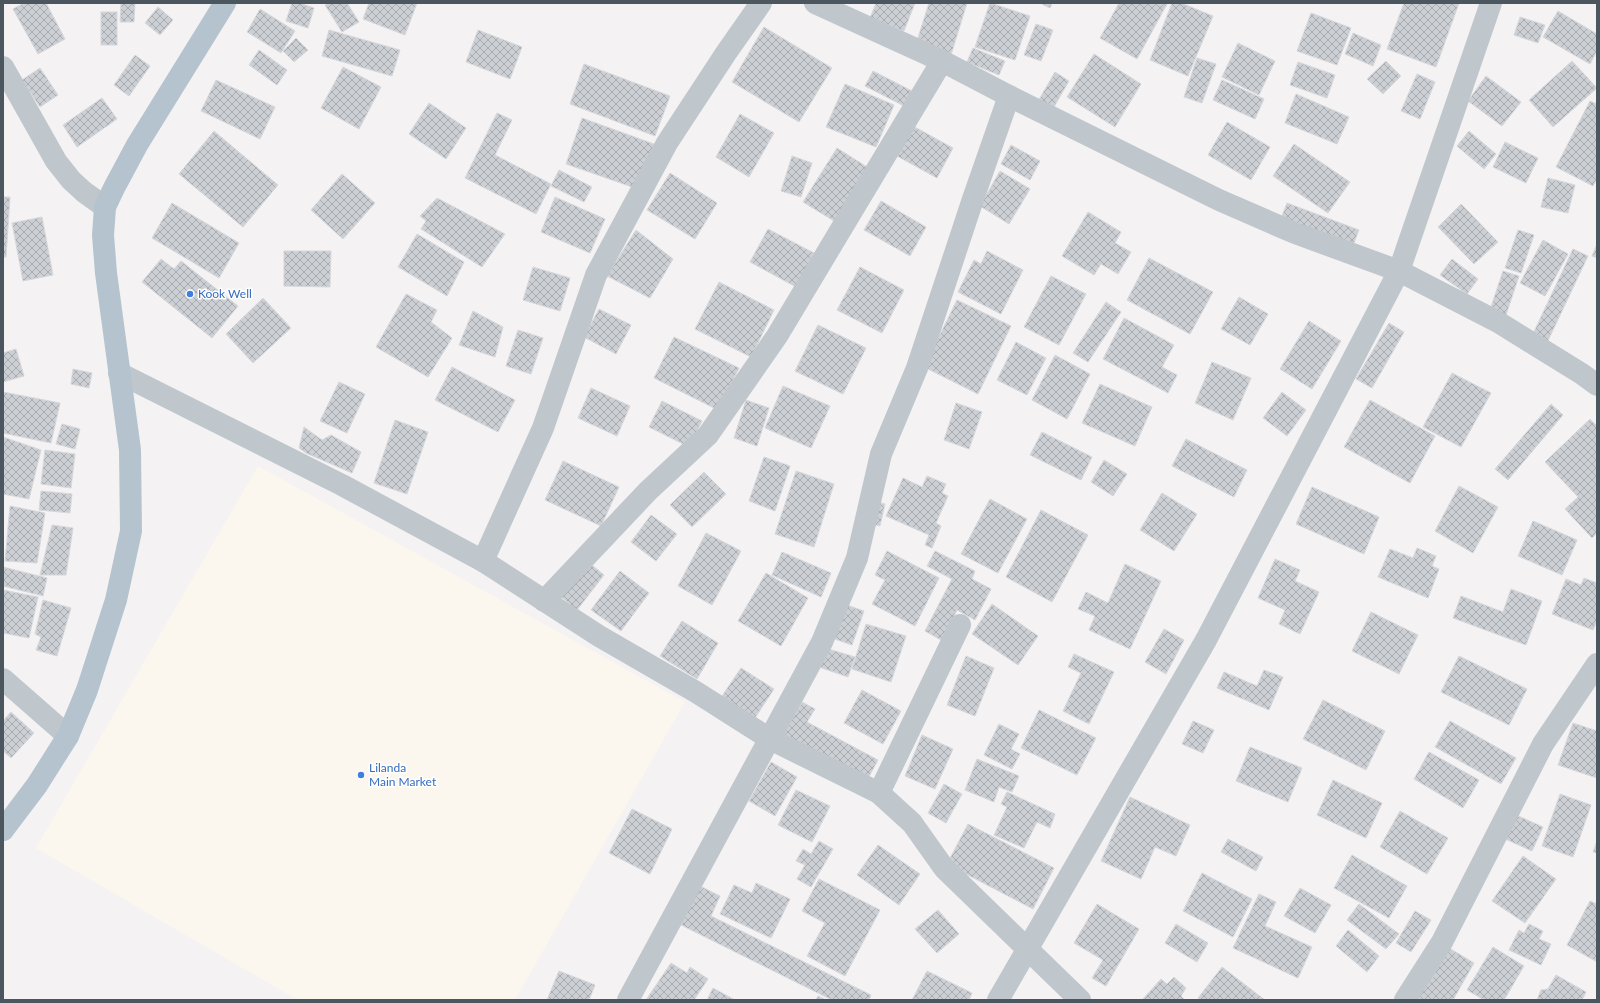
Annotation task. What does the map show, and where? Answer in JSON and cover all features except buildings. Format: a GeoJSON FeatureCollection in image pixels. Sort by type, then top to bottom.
{"type":"FeatureCollection","features":[{"type":"Feature","properties":{"kind":"main road"},"geometry":{"type":"LineString","coordinates":[[3,830],[38,785],[68,736],[87,690],[116,600],[131,531],[130,450],[119,373],[103,235],[105,207],[137,145],[226,3]]}},
{"type":"Feature","properties":{"kind":"street"},"geometry":{"type":"LineString","coordinates":[[483,561],[542,428],[596,275],[667,143],[761,3]]}},
{"type":"Feature","properties":{"kind":"street"},"geometry":{"type":"LineString","coordinates":[[815,3],[942,61],[1219,200],[1295,233],[1399,271],[1498,322],[1582,374],[1597,385]]}},
{"type":"Feature","properties":{"kind":"street"},"geometry":{"type":"LineString","coordinates":[[998,1000],[1206,640],[1399,271],[1491,3]]}},
{"type":"Feature","properties":{"kind":"street"},"geometry":{"type":"LineString","coordinates":[[544,601],[648,492],[708,435],[777,336],[942,61]]}},
{"type":"Feature","properties":{"kind":"street"},"geometry":{"type":"LineString","coordinates":[[3,67],[56,161],[84,192],[105,207]]}},
{"type":"Feature","properties":{"kind":"street"},"geometry":{"type":"LineString","coordinates":[[628,1000],[822,642],[856,558],[881,454],[917,368],[973,199],[1010,96]]}},
{"type":"Feature","properties":{"kind":"street"},"geometry":{"type":"LineString","coordinates":[[119,373],[342,485],[483,561],[599,636],[696,692],[770,739],[879,793],[912,823],[944,868],[1080,1000]]}},
{"type":"Feature","properties":{"kind":"street"},"geometry":{"type":"LineString","coordinates":[[879,793],[960,625]]}},
{"type":"Feature","properties":{"kind":"street"},"geometry":{"type":"LineString","coordinates":[[1405,1000],[1442,942],[1543,744],[1597,664]]}},
{"type":"Feature","properties":{"kind":"street"},"geometry":{"type":"LineString","coordinates":[[3,679],[68,736]]}},
{"type":"Feature","properties":{"kind":"shaded area","name":"Lilanda Main Market"},"geometry":{"type":"Polygon","coordinates":[[[258,466],[685,702],[515,1000],[298,1000],[36,848],[258,466]]]}},
{"type":"Feature","properties":{"kind":"place","name":"Kook Well"},"geometry":{"type":"Point","coordinates":[190,294]}},
{"type":"Feature","properties":{"kind":"place","name":"Lilanda Main Market"},"geometry":{"type":"Point","coordinates":[361,775]}}]}
